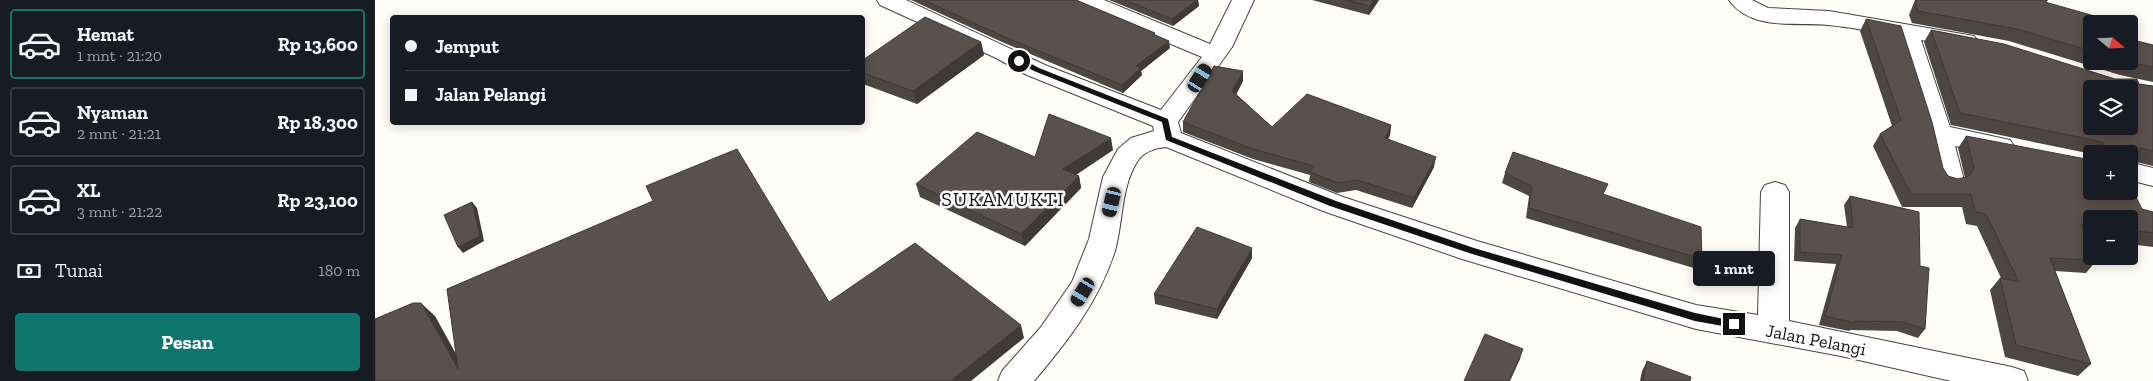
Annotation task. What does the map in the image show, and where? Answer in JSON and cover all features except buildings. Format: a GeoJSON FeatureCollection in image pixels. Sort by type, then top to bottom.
{"type":"FeatureCollection","features":[{"type":"Feature","properties":{"kind":"street","name":"Jalan Pelangi"},"geometry":{"type":"LineString","coordinates":[[888,0],[993,48],[1036,70],[1333,204],[1472,251],[1695,317],[1841,344],[2012,381]]}},
{"type":"Feature","properties":{"kind":"street"},"geometry":{"type":"LineString","coordinates":[[1085,0],[1214,54]]}},
{"type":"Feature","properties":{"kind":"street"},"geometry":{"type":"LineString","coordinates":[[1014,381],[1047,344],[1091,278],[1101,248],[1115,187],[1128,154],[1138,146],[1160,138],[1167,130],[1233,25],[1243,0]]}},
{"type":"Feature","properties":{"kind":"street"},"geometry":{"type":"LineString","coordinates":[[1740,0],[1747,8],[1764,15],[1829,18],[1985,44]]}},
{"type":"Feature","properties":{"kind":"street"},"geometry":{"type":"LineString","coordinates":[[1906,30],[1939,134],[1950,180]]}},
{"type":"Feature","properties":{"kind":"street"},"geometry":{"type":"LineString","coordinates":[[1939,134],[2025,150]]}},
{"type":"Feature","properties":{"kind":"street"},"geometry":{"type":"LineString","coordinates":[[2138,173],[2153,177]]}},
{"type":"Feature","properties":{"kind":"street"},"geometry":{"type":"LineString","coordinates":[[1773,331],[1775,192]]}},
{"type":"Feature","properties":{"kind":"district","name":"SUKAMUKTI"},"geometry":{"type":"Point","coordinates":[1003,199]}},
{"type":"Feature","properties":{"kind":"route"},"geometry":{"type":"LineString","coordinates":[[1019,61],[1036,70],[1165,121],[1169,138],[1333,204],[1472,251],[1695,317],[1734,324]]}}]}
